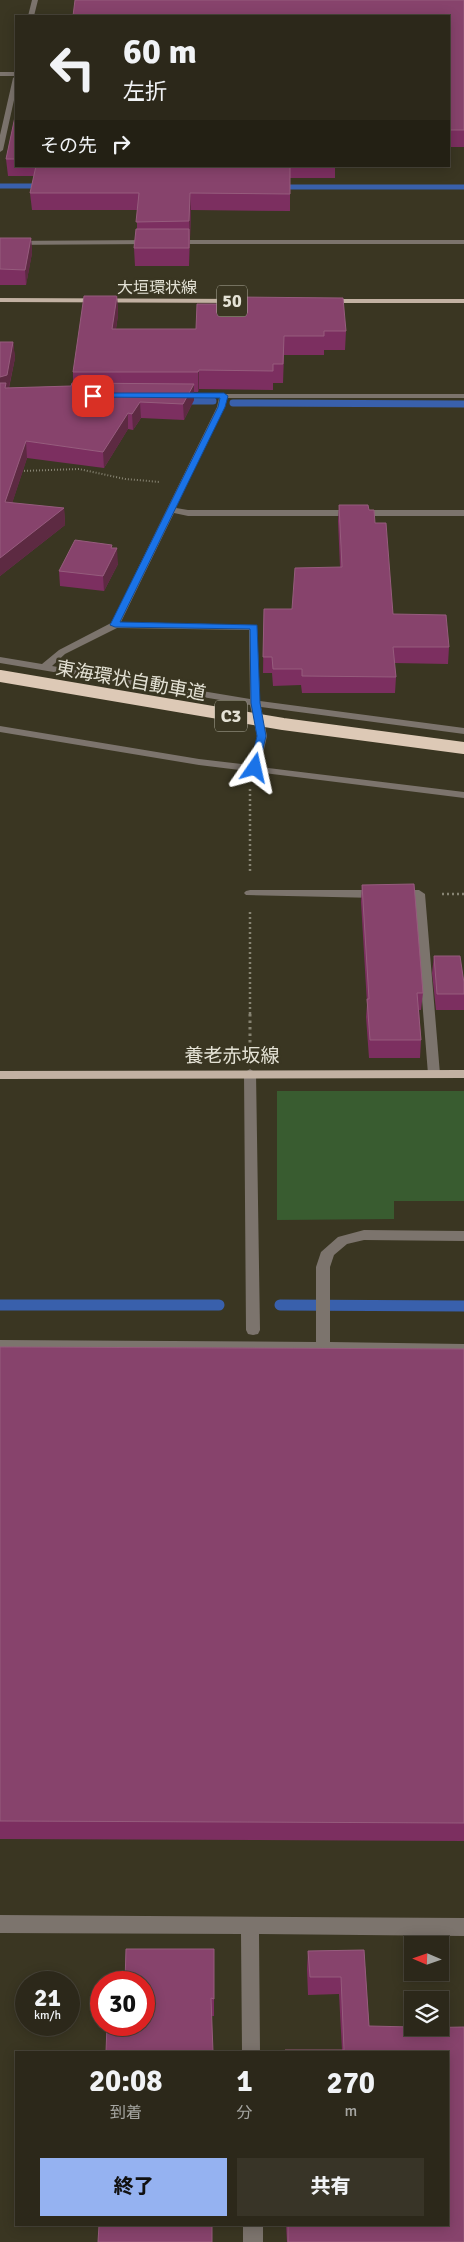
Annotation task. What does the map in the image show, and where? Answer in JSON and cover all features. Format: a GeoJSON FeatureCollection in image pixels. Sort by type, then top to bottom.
{"type":"FeatureCollection","features":[{"type":"Feature","properties":{"kind":"highway","name":"東海環状自動車道"},"geometry":{"type":"LineString","coordinates":[[0,676],[75,691],[283,724],[464,748]]}},
{"type":"Feature","properties":{"kind":"main road","name":"大垣環状線"},"geometry":{"type":"LineString","coordinates":[[0,300],[257,301]]}},
{"type":"Feature","properties":{"kind":"main road"},"geometry":{"type":"LineString","coordinates":[[316,301],[464,301]]}},
{"type":"Feature","properties":{"kind":"main road","name":"養老赤坂線"},"geometry":{"type":"LineString","coordinates":[[0,1075],[464,1074]]}},
{"type":"Feature","properties":{"kind":"street"},"geometry":{"type":"LineString","coordinates":[[31,15],[34,0]]}},
{"type":"Feature","properties":{"kind":"street"},"geometry":{"type":"LineString","coordinates":[[0,74],[15,76]]}},
{"type":"Feature","properties":{"kind":"street"},"geometry":{"type":"LineString","coordinates":[[0,150],[15,81]]}},
{"type":"Feature","properties":{"kind":"street"},"geometry":{"type":"LineString","coordinates":[[0,243],[158,242]]}},
{"type":"Feature","properties":{"kind":"street"},"geometry":{"type":"LineString","coordinates":[[168,242],[464,242]]}},
{"type":"Feature","properties":{"kind":"street"},"geometry":{"type":"LineString","coordinates":[[166,396],[464,396]]}},
{"type":"Feature","properties":{"kind":"street"},"geometry":{"type":"LineString","coordinates":[[115,625],[221,407],[224,396]]}},
{"type":"Feature","properties":{"kind":"street"},"geometry":{"type":"LineString","coordinates":[[171,510],[188,513],[464,513]]}},
{"type":"Feature","properties":{"kind":"street"},"geometry":{"type":"LineString","coordinates":[[44,668],[62,652],[115,625],[254,627],[255,703],[262,736],[255,768]]}},
{"type":"Feature","properties":{"kind":"street"},"geometry":{"type":"LineString","coordinates":[[0,660],[255,703],[464,731]]}},
{"type":"Feature","properties":{"kind":"street"},"geometry":{"type":"LineString","coordinates":[[0,729],[199,762],[464,795]]}},
{"type":"Feature","properties":{"kind":"street"},"geometry":{"type":"LineString","coordinates":[[250,893],[419,894],[434,1074]]}},
{"type":"Feature","properties":{"kind":"street"},"geometry":{"type":"LineString","coordinates":[[250,1074],[253,1330]]}},
{"type":"Feature","properties":{"kind":"street"},"geometry":{"type":"LineString","coordinates":[[323,1347],[323,1267],[328,1252],[343,1240],[364,1235],[464,1236]]}},
{"type":"Feature","properties":{"kind":"street"},"geometry":{"type":"LineString","coordinates":[[0,1345],[464,1349]]}},
{"type":"Feature","properties":{"kind":"street"},"geometry":{"type":"LineString","coordinates":[[0,1924],[464,1927]]}},
{"type":"Feature","properties":{"kind":"street"},"geometry":{"type":"LineString","coordinates":[[250,1926],[251,2051]]}},
{"type":"Feature","properties":{"kind":"street"},"geometry":{"type":"LineString","coordinates":[[253,2226],[253,2242]]}},
{"type":"Feature","properties":{"kind":"path"},"geometry":{"type":"LineString","coordinates":[[18,471],[57,468],[79,469],[126,479],[184,484]]}},
{"type":"Feature","properties":{"kind":"path"},"geometry":{"type":"LineString","coordinates":[[250,1074],[250,781],[255,768]]}},
{"type":"Feature","properties":{"kind":"green space"},"geometry":{"type":"Polygon","coordinates":[[[277,1091],[464,1091],[464,1201],[394,1201],[394,1219],[277,1220],[277,1091]]]}},
{"type":"Feature","properties":{"kind":"building"},"geometry":{"type":"Polygon","coordinates":[[[75,0],[464,0],[464,130],[450,130],[450,15],[73,15],[75,0]]]}},
{"type":"Feature","properties":{"kind":"building"},"geometry":{"type":"Polygon","coordinates":[[[15,117],[15,159],[6,159],[15,117]]]}},
{"type":"Feature","properties":{"kind":"building"},"geometry":{"type":"Polygon","coordinates":[[[36,167],[290,167],[290,194],[190,193],[189,221],[136,222],[139,193],[30,193],[36,167]]]}},
{"type":"Feature","properties":{"kind":"building"},"geometry":{"type":"Polygon","coordinates":[[[136,229],[189,229],[189,248],[134,248],[136,229]]]}},
{"type":"Feature","properties":{"kind":"building"},"geometry":{"type":"Polygon","coordinates":[[[0,238],[31,238],[25,270],[0,269],[0,238]]]}},
{"type":"Feature","properties":{"kind":"building"},"geometry":{"type":"Polygon","coordinates":[[[84,296],[117,296],[112,329],[196,329],[197,304],[233,304],[233,297],[343,298],[346,331],[324,331],[324,336],[284,336],[283,364],[273,364],[273,371],[73,372],[84,296]]]}},
{"type":"Feature","properties":{"kind":"building"},"geometry":{"type":"Polygon","coordinates":[[[0,342],[13,342],[7,375],[0,377],[0,342]]]}},
{"type":"Feature","properties":{"kind":"building"},"geometry":{"type":"Polygon","coordinates":[[[0,383],[6,383],[5,388],[71,386],[72,383],[194,384],[183,404],[140,402],[132,414],[128,413],[103,452],[26,441],[5,502],[64,508],[0,558],[0,383]]]}},
{"type":"Feature","properties":{"kind":"building"},"geometry":{"type":"Polygon","coordinates":[[[339,505],[368,505],[369,510],[374,510],[375,523],[386,523],[393,614],[446,615],[449,647],[393,647],[396,677],[302,676],[302,669],[273,669],[272,657],[263,657],[264,609],[292,609],[295,568],[342,567],[339,505]]]}},
{"type":"Feature","properties":{"kind":"building"},"geometry":{"type":"Polygon","coordinates":[[[75,540],[112,545],[111,548],[117,548],[103,576],[59,571],[75,540]]]}},
{"type":"Feature","properties":{"kind":"building"},"geometry":{"type":"Polygon","coordinates":[[[414,884],[423,993],[417,993],[421,1040],[370,1040],[362,885],[414,884]]]}},
{"type":"Feature","properties":{"kind":"building"},"geometry":{"type":"Polygon","coordinates":[[[434,956],[460,956],[464,994],[437,994],[434,956]]]}},
{"type":"Feature","properties":{"kind":"building"},"geometry":{"type":"Polygon","coordinates":[[[0,1347],[464,1349],[464,1823],[0,1821],[0,1347]]]}},
{"type":"Feature","properties":{"kind":"building"},"geometry":{"type":"Polygon","coordinates":[[[126,1949],[214,1949],[214,1999],[211,1998],[213,2051],[106,2051],[107,2036],[155,2036],[155,1971],[125,1971],[126,1949]]]}},
{"type":"Feature","properties":{"kind":"building"},"geometry":{"type":"Polygon","coordinates":[[[364,1950],[369,2026],[404,2027],[404,2036],[449,2036],[449,2027],[464,2027],[464,2242],[288,2242],[288,2226],[449,2226],[449,2051],[285,2051],[344,2050],[341,1977],[310,1977],[308,1951],[364,1950]]]}},
{"type":"Feature","properties":{"kind":"building"},"geometry":{"type":"Polygon","coordinates":[[[99,2226],[212,2226],[212,2242],[98,2242],[99,2226]]]}},
{"type":"Feature","properties":{"kind":"waterway"},"geometry":{"type":"LineString","coordinates":[[0,186],[44,186]]}},
{"type":"Feature","properties":{"kind":"waterway"},"geometry":{"type":"LineString","coordinates":[[278,187],[464,187]]}},
{"type":"Feature","properties":{"kind":"waterway"},"geometry":{"type":"LineString","coordinates":[[181,401],[213,401]]}},
{"type":"Feature","properties":{"kind":"waterway"},"geometry":{"type":"LineString","coordinates":[[233,403],[464,404]]}},
{"type":"Feature","properties":{"kind":"waterway"},"geometry":{"type":"LineString","coordinates":[[0,1305],[219,1305]]}},
{"type":"Feature","properties":{"kind":"waterway"},"geometry":{"type":"LineString","coordinates":[[280,1305],[464,1306]]}},
{"type":"Feature","properties":{"kind":"route"},"geometry":{"type":"LineString","coordinates":[[93,396],[224,396],[221,407],[115,625],[254,627],[255,703],[262,736],[255,768]]}}]}
